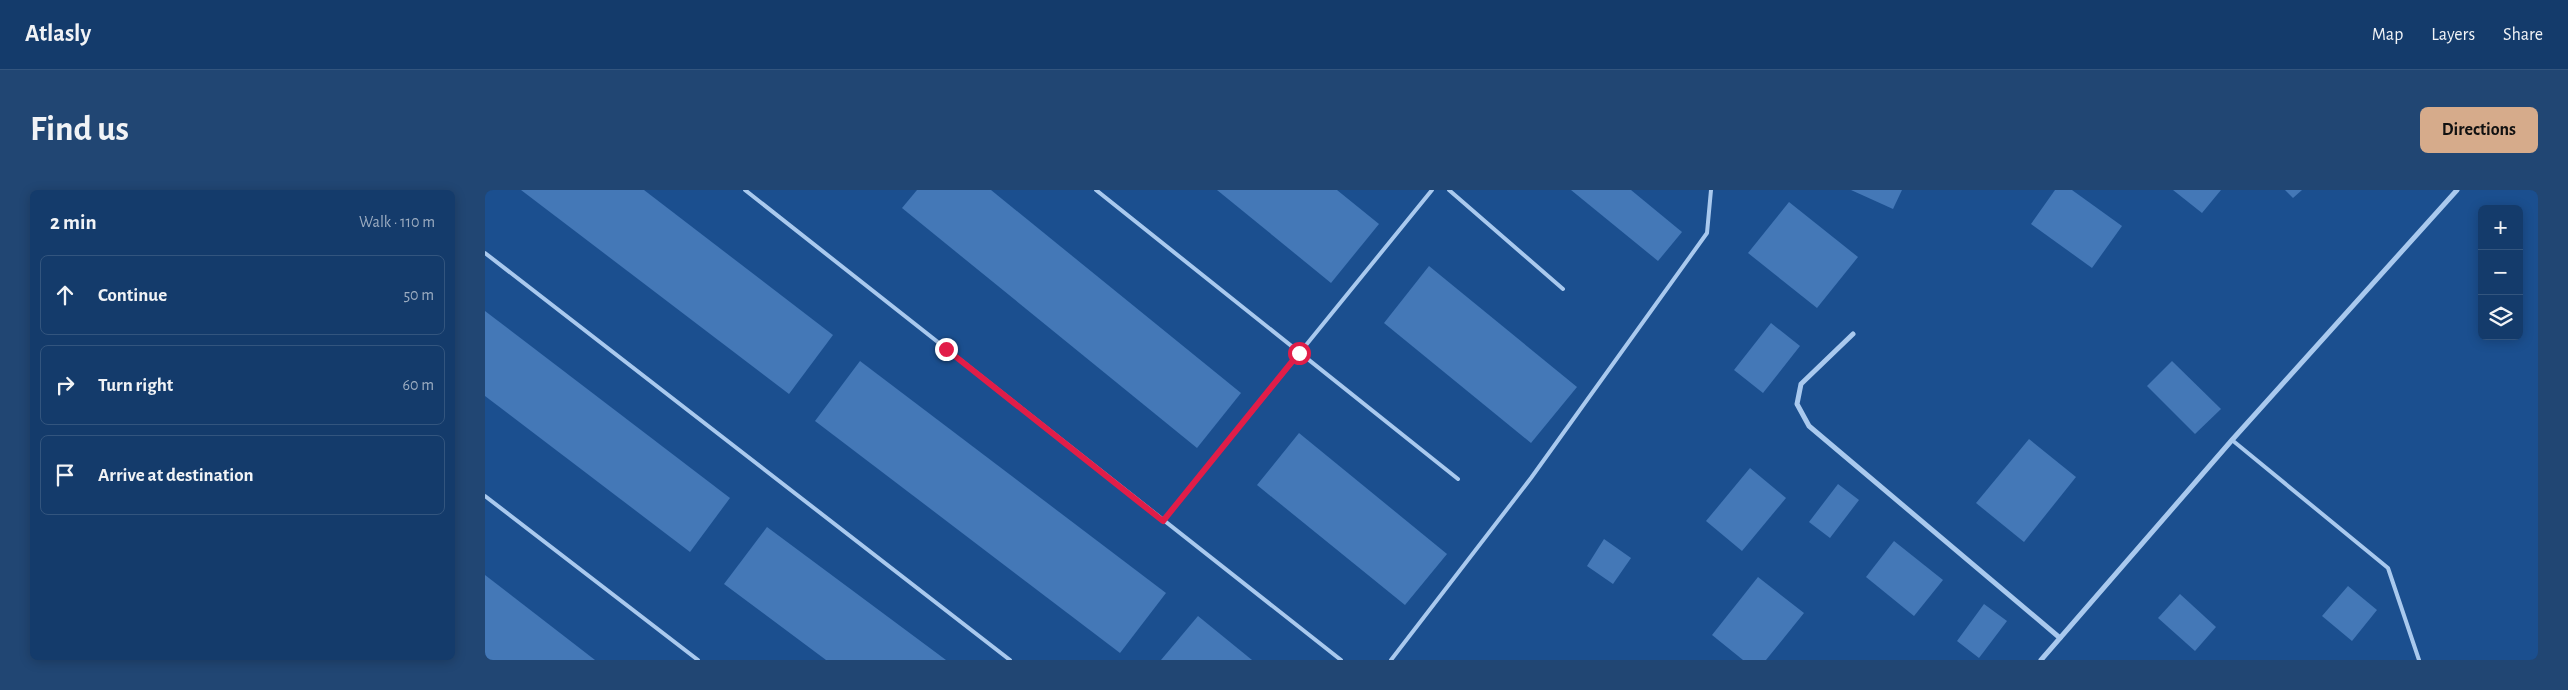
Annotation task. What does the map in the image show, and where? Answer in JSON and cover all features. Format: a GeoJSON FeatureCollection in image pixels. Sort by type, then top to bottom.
{"type":"FeatureCollection","features":[{"type":"Feature","properties":{"kind":"street"},"geometry":{"type":"LineString","coordinates":[[2041,660],[2232,440],[2457,190]]}},
{"type":"Feature","properties":{"kind":"street"},"geometry":{"type":"LineString","coordinates":[[1853,334],[1801,384],[1797,404],[1809,426],[2061,638]]}},
{"type":"Feature","properties":{"kind":"lane"},"geometry":{"type":"LineString","coordinates":[[745,190],[1341,660]]}},
{"type":"Feature","properties":{"kind":"lane"},"geometry":{"type":"LineString","coordinates":[[1096,190],[1458,479]]}},
{"type":"Feature","properties":{"kind":"lane"},"geometry":{"type":"LineString","coordinates":[[1163,521],[1431,190]]}},
{"type":"Feature","properties":{"kind":"lane"},"geometry":{"type":"LineString","coordinates":[[1449,190],[1563,289]]}},
{"type":"Feature","properties":{"kind":"lane"},"geometry":{"type":"LineString","coordinates":[[1391,660],[1531,478],[1707,233],[1711,190]]}},
{"type":"Feature","properties":{"kind":"lane"},"geometry":{"type":"LineString","coordinates":[[485,253],[1010,660]]}},
{"type":"Feature","properties":{"kind":"lane"},"geometry":{"type":"LineString","coordinates":[[2232,440],[2388,568],[2419,660]]}},
{"type":"Feature","properties":{"kind":"lane"},"geometry":{"type":"LineString","coordinates":[[485,496],[698,660]]}},
{"type":"Feature","properties":{"kind":"building"},"geometry":{"type":"Polygon","coordinates":[[[521,190],[644,190],[833,335],[789,394],[521,190]]]}},
{"type":"Feature","properties":{"kind":"building"},"geometry":{"type":"Polygon","coordinates":[[[917,190],[991,190],[1241,393],[1197,448],[902,208],[917,190]]]}},
{"type":"Feature","properties":{"kind":"building"},"geometry":{"type":"Polygon","coordinates":[[[1217,190],[1337,190],[1379,224],[1331,283],[1217,190]]]}},
{"type":"Feature","properties":{"kind":"building"},"geometry":{"type":"Polygon","coordinates":[[[1571,190],[1631,190],[1682,232],[1658,261],[1571,190]]]}},
{"type":"Feature","properties":{"kind":"building"},"geometry":{"type":"Polygon","coordinates":[[[1851,190],[1902,190],[1893,209],[1851,190]]]}},
{"type":"Feature","properties":{"kind":"building"},"geometry":{"type":"Polygon","coordinates":[[[2055,190],[2072,190],[2122,226],[2092,268],[2031,224],[2055,190]]]}},
{"type":"Feature","properties":{"kind":"building"},"geometry":{"type":"Polygon","coordinates":[[[2173,190],[2221,190],[2202,213],[2173,190]]]}},
{"type":"Feature","properties":{"kind":"building"},"geometry":{"type":"Polygon","coordinates":[[[2285,190],[2302,190],[2293,198],[2285,190]]]}},
{"type":"Feature","properties":{"kind":"building"},"geometry":{"type":"Polygon","coordinates":[[[1789,202],[1858,257],[1817,308],[1748,253],[1789,202]]]}},
{"type":"Feature","properties":{"kind":"building"},"geometry":{"type":"Polygon","coordinates":[[[1429,266],[1577,387],[1531,443],[1384,323],[1429,266]]]}},
{"type":"Feature","properties":{"kind":"building"},"geometry":{"type":"Polygon","coordinates":[[[485,311],[730,498],[690,552],[485,396],[485,311]]]}},
{"type":"Feature","properties":{"kind":"building"},"geometry":{"type":"Polygon","coordinates":[[[1771,323],[1800,346],[1763,393],[1734,370],[1771,323]]]}},
{"type":"Feature","properties":{"kind":"building"},"geometry":{"type":"Polygon","coordinates":[[[860,361],[1166,593],[1120,653],[815,421],[860,361]]]}},
{"type":"Feature","properties":{"kind":"building"},"geometry":{"type":"Polygon","coordinates":[[[2172,361],[2221,409],[2195,434],[2147,386],[2172,361]]]}},
{"type":"Feature","properties":{"kind":"building"},"geometry":{"type":"Polygon","coordinates":[[[1299,433],[1447,554],[1405,605],[1257,485],[1299,433]]]}},
{"type":"Feature","properties":{"kind":"building"},"geometry":{"type":"Polygon","coordinates":[[[2029,439],[2076,477],[2024,542],[1976,503],[2029,439]]]}},
{"type":"Feature","properties":{"kind":"building"},"geometry":{"type":"Polygon","coordinates":[[[1750,468],[1786,498],[1742,551],[1706,521],[1750,468]]]}},
{"type":"Feature","properties":{"kind":"building"},"geometry":{"type":"Polygon","coordinates":[[[1838,484],[1859,500],[1830,538],[1809,522],[1838,484]]]}},
{"type":"Feature","properties":{"kind":"building"},"geometry":{"type":"Polygon","coordinates":[[[767,527],[946,660],[826,660],[724,584],[767,527]]]}},
{"type":"Feature","properties":{"kind":"building"},"geometry":{"type":"Polygon","coordinates":[[[1604,539],[1631,558],[1613,584],[1587,566],[1604,539]]]}},
{"type":"Feature","properties":{"kind":"building"},"geometry":{"type":"Polygon","coordinates":[[[1894,541],[1943,580],[1914,616],[1866,577],[1894,541]]]}},
{"type":"Feature","properties":{"kind":"building"},"geometry":{"type":"Polygon","coordinates":[[[485,575],[595,660],[487,660],[485,658],[485,575]]]}},
{"type":"Feature","properties":{"kind":"building"},"geometry":{"type":"Polygon","coordinates":[[[1758,577],[1804,613],[1766,660],[1743,660],[1712,635],[1758,577]]]}},
{"type":"Feature","properties":{"kind":"building"},"geometry":{"type":"Polygon","coordinates":[[[2348,586],[2377,610],[2352,641],[2322,616],[2348,586]]]}},
{"type":"Feature","properties":{"kind":"building"},"geometry":{"type":"Polygon","coordinates":[[[2180,594],[2216,627],[2195,651],[2158,618],[2180,594]]]}},
{"type":"Feature","properties":{"kind":"building"},"geometry":{"type":"Polygon","coordinates":[[[1984,604],[2007,621],[1979,658],[1957,641],[1984,604]]]}},
{"type":"Feature","properties":{"kind":"building"},"geometry":{"type":"Polygon","coordinates":[[[1198,616],[1252,660],[1161,660],[1198,616]]]}},
{"type":"Feature","properties":{"kind":"route"},"geometry":{"type":"LineString","coordinates":[[946,349],[1163,521],[1299,353]]}}]}
